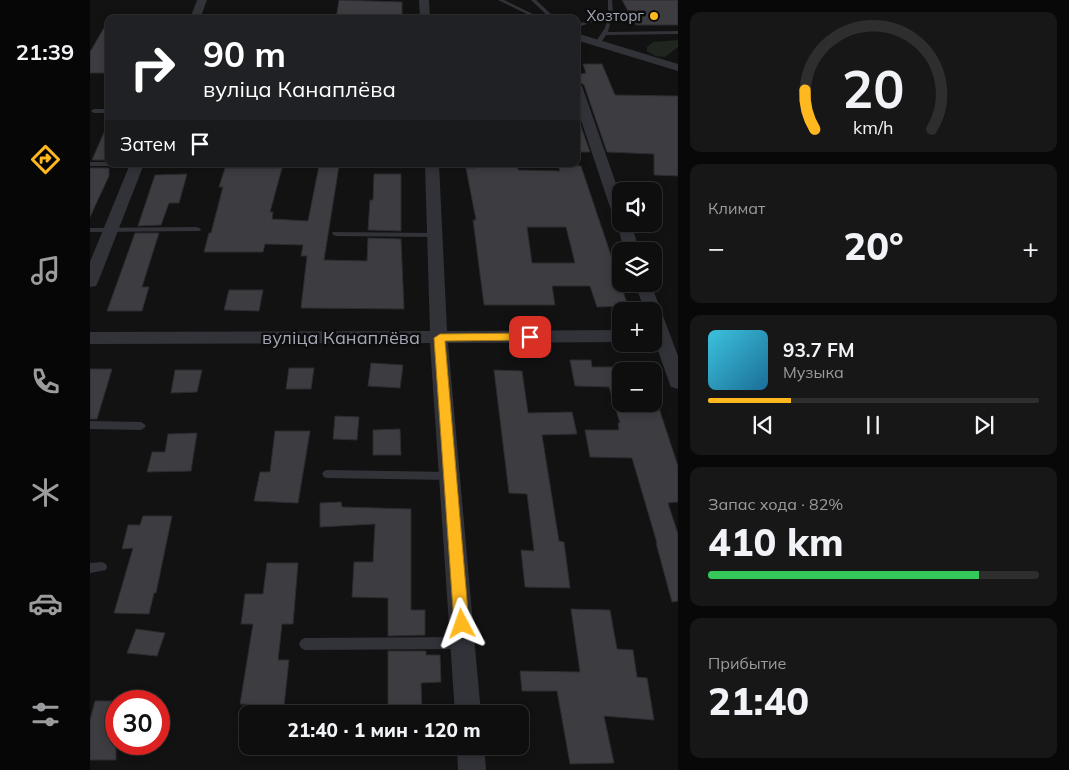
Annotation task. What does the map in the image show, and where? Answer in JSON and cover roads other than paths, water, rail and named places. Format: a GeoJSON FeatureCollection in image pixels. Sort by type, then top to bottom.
{"type":"FeatureCollection","features":[{"type":"Feature","properties":{"kind":"street"},"geometry":{"type":"LineString","coordinates":[[196,15],[202,0]]}},
{"type":"Feature","properties":{"kind":"street"},"geometry":{"type":"LineString","coordinates":[[424,0],[425,15]]}},
{"type":"Feature","properties":{"kind":"street"},"geometry":{"type":"LineString","coordinates":[[580,36],[602,38],[678,68]]}},
{"type":"Feature","properties":{"kind":"street"},"geometry":{"type":"LineString","coordinates":[[580,98],[612,192]]}},
{"type":"Feature","properties":{"kind":"street"},"geometry":{"type":"LineString","coordinates":[[90,282],[136,167]]}},
{"type":"Feature","properties":{"kind":"street"},"geometry":{"type":"LineString","coordinates":[[432,167],[440,338],[467,705]]}},
{"type":"Feature","properties":{"kind":"street","name":"вуліца Канаплёва"},"geometry":{"type":"LineString","coordinates":[[90,338],[612,336]]}},
{"type":"Feature","properties":{"kind":"street"},"geometry":{"type":"LineString","coordinates":[[664,336],[678,382]]}},
{"type":"Feature","properties":{"kind":"street"},"geometry":{"type":"LineString","coordinates":[[471,755],[472,770]]}},
{"type":"Feature","properties":{"kind":"lane"},"geometry":{"type":"LineString","coordinates":[[500,0],[532,15]]}},
{"type":"Feature","properties":{"kind":"lane"},"geometry":{"type":"LineString","coordinates":[[533,0],[550,15]]}},
{"type":"Feature","properties":{"kind":"lane"},"geometry":{"type":"LineString","coordinates":[[610,0],[611,13],[602,38],[678,32]]}},
{"type":"Feature","properties":{"kind":"lane"},"geometry":{"type":"LineString","coordinates":[[580,25],[611,13]]}},
{"type":"Feature","properties":{"kind":"lane"},"geometry":{"type":"LineString","coordinates":[[94,111],[105,111]]}},
{"type":"Feature","properties":{"kind":"lane"},"geometry":{"type":"LineString","coordinates":[[90,164],[105,164]]}},
{"type":"Feature","properties":{"kind":"lane"},"geometry":{"type":"LineString","coordinates":[[90,230],[198,229]]}},
{"type":"Feature","properties":{"kind":"lane"},"geometry":{"type":"LineString","coordinates":[[336,234],[434,235]]}},
{"type":"Feature","properties":{"kind":"lane"},"geometry":{"type":"LineString","coordinates":[[90,425],[141,426]]}},
{"type":"Feature","properties":{"kind":"lane"},"geometry":{"type":"LineString","coordinates":[[327,474],[450,476]]}},
{"type":"Feature","properties":{"kind":"lane"},"geometry":{"type":"LineString","coordinates":[[90,568],[102,567]]}},
{"type":"Feature","properties":{"kind":"lane"},"geometry":{"type":"LineString","coordinates":[[305,644],[463,643]]}},
{"type":"Feature","properties":{"kind":"place","name":"Хозторг"},"geometry":{"type":"Point","coordinates":[654,16]}}]}
